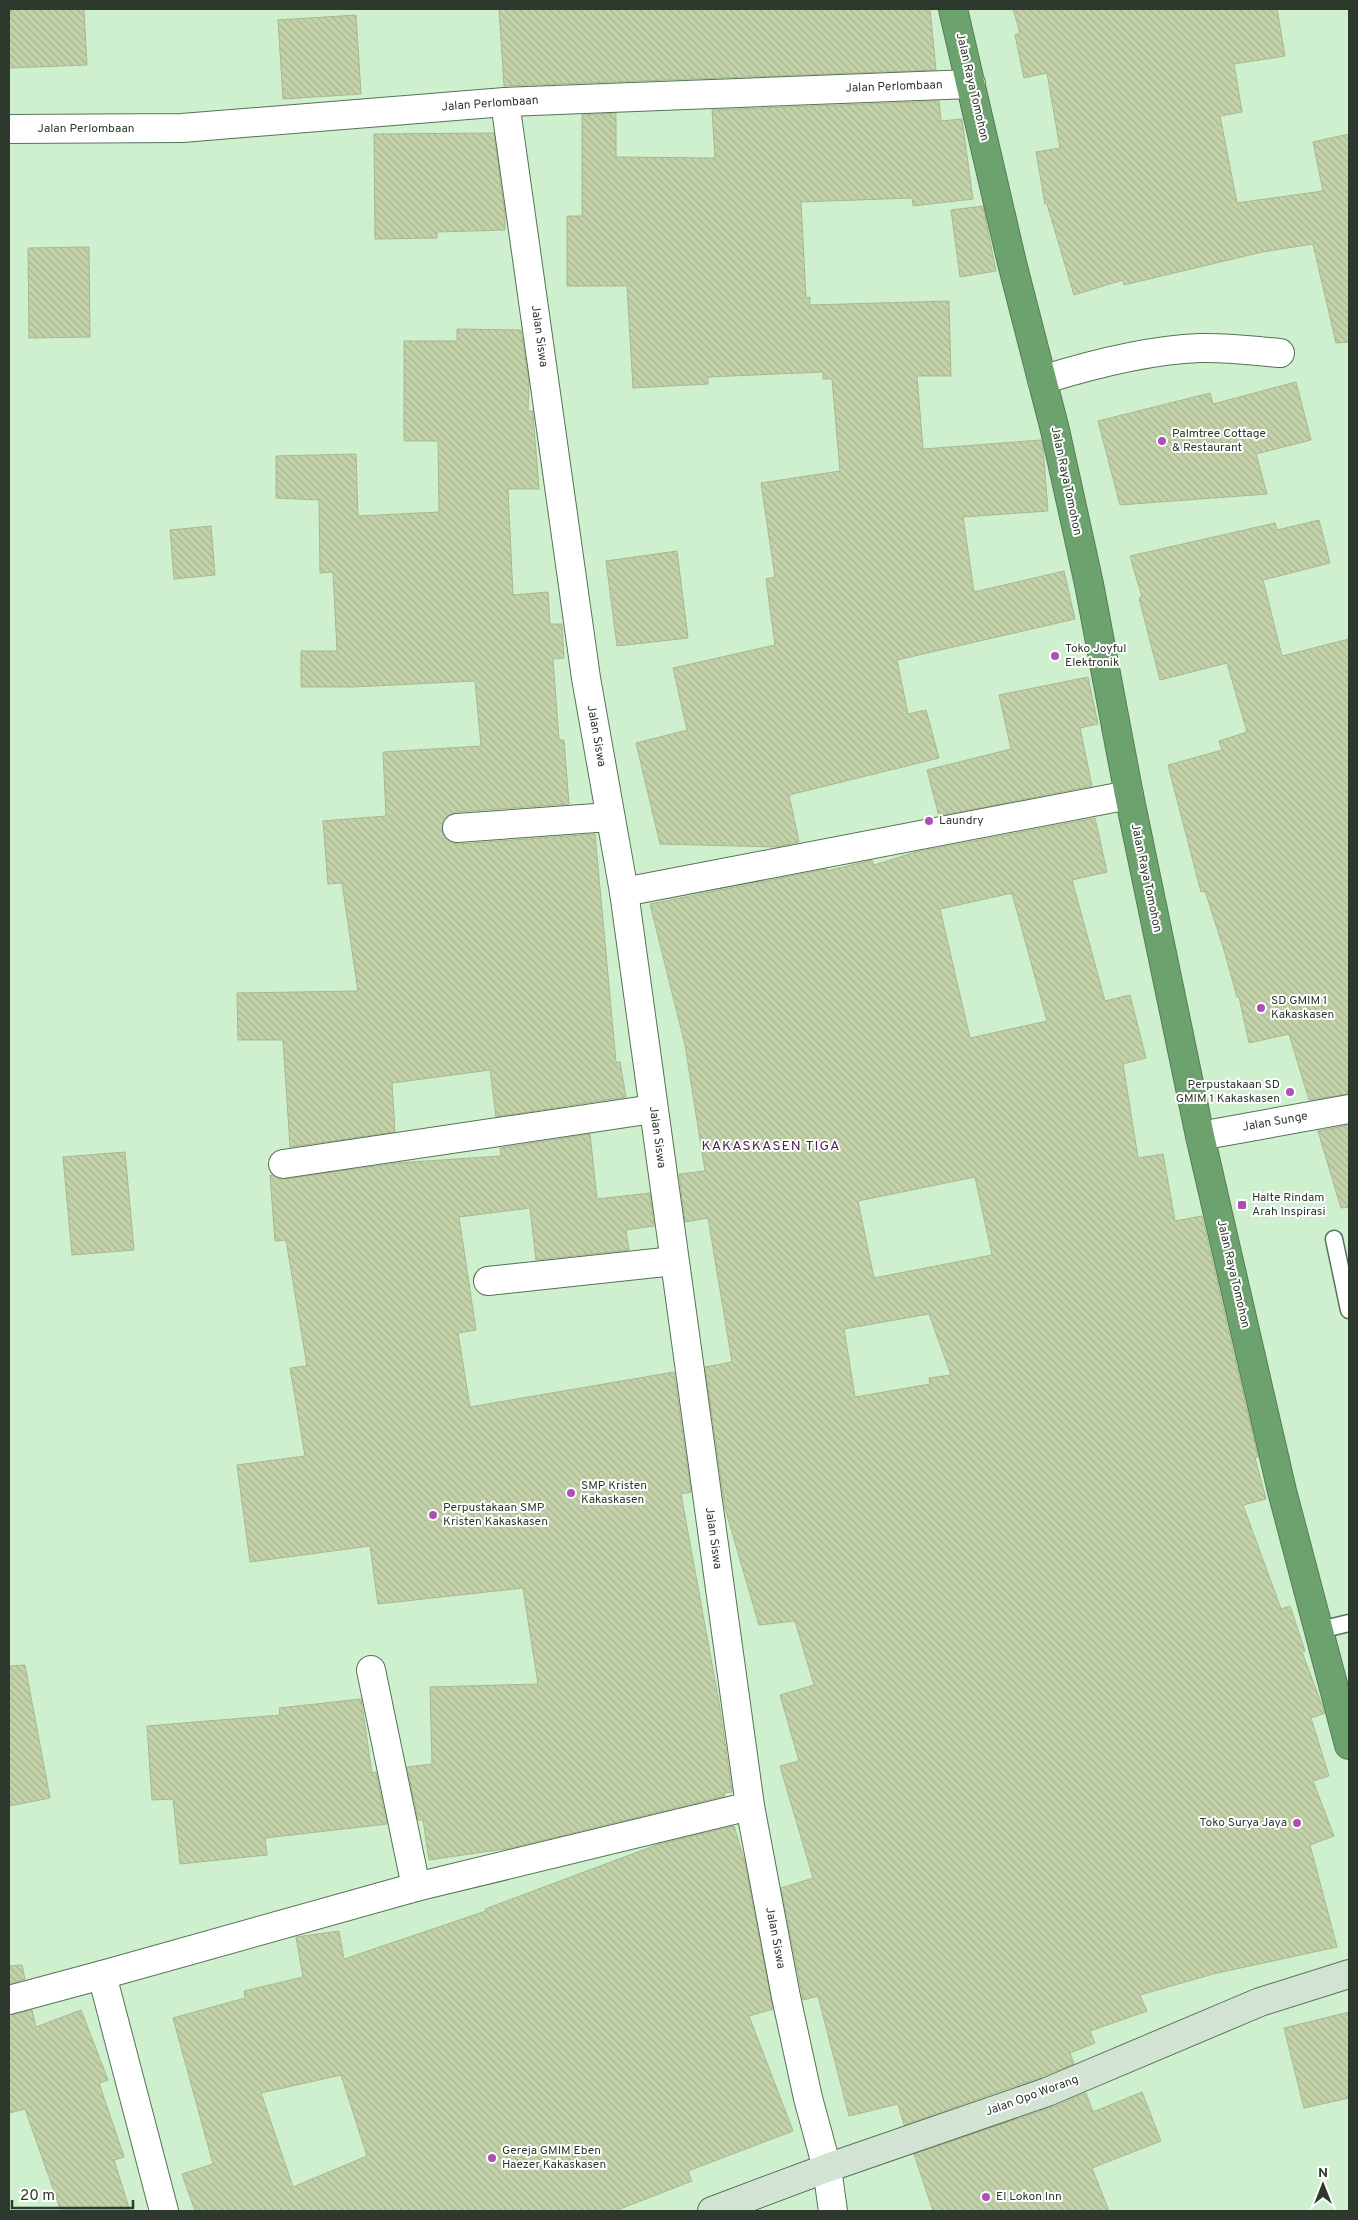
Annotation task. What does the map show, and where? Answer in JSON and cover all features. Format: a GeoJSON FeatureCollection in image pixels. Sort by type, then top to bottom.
{"type":"FeatureCollection","features":[{"type":"Feature","properties":{"kind":"highway","name":"Jalan Raya Tomohon"},"geometry":{"type":"LineString","coordinates":[[953,9],[1087,574],[1129,795],[1200,1136],[1282,1491],[1349,1745]]}},
{"type":"Feature","properties":{"kind":"street","name":"Jalan Perlombaan"},"geometry":{"type":"LineString","coordinates":[[9,129],[182,128],[505,102],[971,84]]}},
{"type":"Feature","properties":{"kind":"street","name":"Jalan Siswa"},"geometry":{"type":"LineString","coordinates":[[505,102],[586,678],[624,892],[750,1806],[786,1998],[808,2098],[827,2168],[833,2211]]}},
{"type":"Feature","properties":{"kind":"street"},"geometry":{"type":"LineString","coordinates":[[1042,380],[1099,363],[1200,348],[1280,353]]}},
{"type":"Feature","properties":{"kind":"street"},"geometry":{"type":"LineString","coordinates":[[624,892],[1129,795]]}},
{"type":"Feature","properties":{"kind":"street"},"geometry":{"type":"LineString","coordinates":[[457,828],[610,817]]}},
{"type":"Feature","properties":{"kind":"street"},"geometry":{"type":"LineString","coordinates":[[282,1164],[653,1109]]}},
{"type":"Feature","properties":{"kind":"street","name":"Jalan Sunge"},"geometry":{"type":"LineString","coordinates":[[1200,1136],[1349,1109]]}},
{"type":"Feature","properties":{"kind":"street"},"geometry":{"type":"LineString","coordinates":[[488,1282],[674,1261]]}},
{"type":"Feature","properties":{"kind":"street"},"geometry":{"type":"LineString","coordinates":[[371,1670],[416,1886]]}},
{"type":"Feature","properties":{"kind":"street"},"geometry":{"type":"LineString","coordinates":[[9,2000],[416,1886],[750,1806]]}},
{"type":"Feature","properties":{"kind":"street","name":"Jalan Opo Worang"},"geometry":{"type":"LineString","coordinates":[[712,2211],[827,2168],[1047,2092],[1260,2002],[1349,1974]]}},
{"type":"Feature","properties":{"kind":"street"},"geometry":{"type":"LineString","coordinates":[[102,1975],[164,2211]]}},
{"type":"Feature","properties":{"kind":"lane"},"geometry":{"type":"LineString","coordinates":[[1334,1239],[1349,1310]]}},
{"type":"Feature","properties":{"kind":"lane"},"geometry":{"type":"LineString","coordinates":[[1320,1630],[1349,1623]]}},
{"type":"Feature","properties":{"kind":"building"},"geometry":{"type":"Polygon","coordinates":[[[9,9],[84,9],[87,65],[9,68],[9,9]]]}},
{"type":"Feature","properties":{"kind":"building"},"geometry":{"type":"Polygon","coordinates":[[[499,9],[930,9],[936,70],[504,86],[499,9]]]}},
{"type":"Feature","properties":{"kind":"building"},"geometry":{"type":"Polygon","coordinates":[[[1013,9],[1277,9],[1285,56],[1234,64],[1242,112],[1220,116],[1237,203],[1323,191],[1313,142],[1349,134],[1349,342],[1336,343],[1313,244],[1262,252],[1124,285],[1123,280],[1074,295],[1047,204],[1045,204],[1036,152],[1060,148],[1047,73],[1024,78],[1015,35],[1020,33],[1013,9]]]}},
{"type":"Feature","properties":{"kind":"building"},"geometry":{"type":"Polygon","coordinates":[[[356,15],[361,94],[283,99],[278,20],[356,15]]]}},
{"type":"Feature","properties":{"kind":"building"},"geometry":{"type":"Polygon","coordinates":[[[939,101],[941,121],[962,119],[973,199],[913,206],[912,198],[801,202],[806,298],[810,297],[810,305],[949,301],[951,376],[917,376],[923,449],[1041,440],[1043,447],[1048,511],[963,517],[974,592],[1064,571],[1075,619],[897,660],[908,714],[926,710],[939,758],[789,795],[799,842],[776,847],[660,844],[636,743],[687,730],[673,668],[775,645],[766,579],[775,577],[761,483],[840,471],[832,379],[823,379],[823,372],[708,377],[708,384],[633,388],[627,286],[567,286],[567,216],[582,216],[582,115],[616,113],[616,157],[715,158],[712,110],[939,101]]]}},
{"type":"Feature","properties":{"kind":"building"},"geometry":{"type":"Polygon","coordinates":[[[494,133],[505,214],[505,230],[437,232],[437,238],[375,239],[374,134],[494,133]]]}},
{"type":"Feature","properties":{"kind":"building"},"geometry":{"type":"Polygon","coordinates":[[[983,206],[996,271],[960,277],[951,210],[983,206]]]}},
{"type":"Feature","properties":{"kind":"building"},"geometry":{"type":"Polygon","coordinates":[[[89,247],[90,337],[29,338],[28,248],[89,247]]]}},
{"type":"Feature","properties":{"kind":"building"},"geometry":{"type":"Polygon","coordinates":[[[457,329],[521,330],[529,382],[528,411],[533,411],[539,489],[508,489],[513,595],[548,592],[550,624],[562,624],[564,658],[553,659],[559,740],[564,740],[569,804],[456,812],[449,815],[443,821],[442,830],[444,837],[450,842],[458,844],[595,834],[616,1062],[620,1062],[626,1097],[496,1117],[490,1070],[392,1083],[395,1132],[290,1147],[283,1040],[238,1040],[237,993],[358,991],[342,883],[328,884],[323,821],[386,816],[383,752],[481,746],[475,681],[352,687],[301,687],[301,651],[337,651],[333,572],[320,573],[319,500],[276,498],[276,456],[356,454],[358,516],[439,512],[438,441],[404,441],[404,341],[457,341],[457,329]]]}},
{"type":"Feature","properties":{"kind":"building"},"geometry":{"type":"Polygon","coordinates":[[[1296,382],[1311,440],[1256,454],[1267,494],[1120,505],[1098,421],[1210,393],[1213,404],[1296,382]]]}},
{"type":"Feature","properties":{"kind":"building"},"geometry":{"type":"Polygon","coordinates":[[[1319,520],[1330,563],[1263,580],[1282,656],[1349,639],[1349,1094],[1309,1100],[1289,1034],[1249,1043],[1239,997],[1237,997],[1205,891],[1201,892],[1168,765],[1222,750],[1219,741],[1247,732],[1227,663],[1160,680],[1139,598],[1142,597],[1130,556],[1275,523],[1277,530],[1319,520]]]}},
{"type":"Feature","properties":{"kind":"building"},"geometry":{"type":"Polygon","coordinates":[[[211,526],[215,575],[174,579],[170,530],[211,526]]]}},
{"type":"Feature","properties":{"kind":"building"},"geometry":{"type":"Polygon","coordinates":[[[677,551],[688,638],[617,646],[606,561],[677,551]]]}},
{"type":"Feature","properties":{"kind":"building"},"geometry":{"type":"Polygon","coordinates":[[[1088,677],[1098,724],[1080,728],[1092,786],[939,816],[927,770],[1011,749],[999,695],[1088,677]]]}},
{"type":"Feature","properties":{"kind":"building"},"geometry":{"type":"Polygon","coordinates":[[[1095,818],[1107,872],[1072,880],[1105,1001],[1130,995],[1146,1058],[1123,1064],[1138,1158],[1163,1154],[1175,1221],[1202,1216],[1258,1457],[1255,1458],[1266,1499],[1243,1505],[1281,1609],[1290,1606],[1305,1651],[1302,1652],[1325,1713],[1311,1718],[1329,1776],[1313,1781],[1334,1836],[1310,1845],[1337,1947],[1213,1974],[1140,1995],[1147,2011],[1090,2031],[1095,2043],[1070,2053],[1074,2064],[904,2125],[898,2104],[849,2116],[818,1996],[803,2000],[781,1888],[813,1878],[780,1766],[799,1761],[780,1695],[814,1685],[795,1621],[759,1625],[725,1508],[705,1367],[732,1362],[708,1218],[685,1222],[679,1174],[705,1171],[685,1045],[650,904],[826,869],[827,871],[872,860],[874,865],[916,852],[1095,818]],[[1012,893],[940,909],[970,1038],[1047,1021],[1012,893]],[[975,1177],[858,1201],[874,1278],[992,1255],[975,1177]],[[929,1314],[844,1329],[855,1397],[930,1384],[929,1378],[951,1375],[929,1314]]]}},
{"type":"Feature","properties":{"kind":"building"},"geometry":{"type":"Polygon","coordinates":[[[1349,1125],[1349,1207],[1341,1208],[1318,1131],[1349,1125]]]}},
{"type":"Feature","properties":{"kind":"building"},"geometry":{"type":"Polygon","coordinates":[[[590,1134],[597,1199],[650,1193],[654,1226],[626,1230],[629,1250],[536,1260],[530,1208],[459,1217],[476,1330],[458,1333],[470,1407],[674,1372],[691,1492],[681,1494],[720,1708],[732,1792],[724,1793],[725,1796],[511,1848],[429,1860],[423,1820],[418,1820],[407,1767],[432,1764],[430,1687],[538,1684],[523,1588],[378,1604],[370,1546],[250,1562],[237,1465],[305,1456],[290,1368],[307,1366],[286,1240],[275,1241],[270,1175],[285,1179],[397,1163],[501,1156],[500,1148],[590,1134]]]}},
{"type":"Feature","properties":{"kind":"building"},"geometry":{"type":"Polygon","coordinates":[[[125,1152],[134,1250],[72,1255],[63,1157],[125,1152]]]}},
{"type":"Feature","properties":{"kind":"building"},"geometry":{"type":"Polygon","coordinates":[[[25,1665],[50,1798],[9,1806],[9,1666],[25,1665]]]}},
{"type":"Feature","properties":{"kind":"building"},"geometry":{"type":"Polygon","coordinates":[[[361,1699],[372,1773],[376,1772],[387,1824],[265,1838],[267,1855],[180,1864],[173,1799],[152,1800],[147,1726],[280,1715],[279,1708],[361,1699]]]}},
{"type":"Feature","properties":{"kind":"building"},"geometry":{"type":"Polygon","coordinates":[[[734,1826],[745,1863],[773,2009],[749,2016],[793,2131],[688,2171],[692,2181],[615,2211],[195,2211],[182,2174],[213,2164],[173,2018],[245,1998],[244,1991],[303,1977],[296,1937],[339,1931],[344,1959],[486,1911],[485,1909],[659,1844],[734,1826]],[[341,2075],[261,2093],[293,2187],[367,2156],[341,2075]]]}},
{"type":"Feature","properties":{"kind":"building"},"geometry":{"type":"Polygon","coordinates":[[[22,1965],[25,1979],[9,1984],[9,1966],[22,1965]]]}},
{"type":"Feature","properties":{"kind":"building"},"geometry":{"type":"Polygon","coordinates":[[[32,2010],[36,2027],[81,2010],[108,2080],[99,2083],[124,2157],[114,2160],[130,2211],[61,2211],[25,2109],[9,2113],[9,2015],[32,2010]]]}},
{"type":"Feature","properties":{"kind":"building"},"geometry":{"type":"Polygon","coordinates":[[[1349,2012],[1349,2098],[1304,2108],[1284,2028],[1349,2012]]]}},
{"type":"Feature","properties":{"kind":"building"},"geometry":{"type":"Polygon","coordinates":[[[1142,2092],[1161,2141],[1092,2168],[1109,2211],[933,2211],[914,2154],[1052,2107],[1086,2093],[1093,2112],[1142,2092]]]}},
{"type":"Feature","properties":{"kind":"place","name":"Palmtree Cottage & Restaurant"},"geometry":{"type":"Point","coordinates":[1162,441]}},
{"type":"Feature","properties":{"kind":"place","name":"Toko Joyful Elektronik"},"geometry":{"type":"Point","coordinates":[1055,656]}},
{"type":"Feature","properties":{"kind":"place","name":"Laundry"},"geometry":{"type":"Point","coordinates":[929,821]}},
{"type":"Feature","properties":{"kind":"place","name":"SD GMIM 1 Kakaskasen"},"geometry":{"type":"Point","coordinates":[1261,1008]}},
{"type":"Feature","properties":{"kind":"place","name":"Perpustakaan SD GMIM 1 Kakaskasen"},"geometry":{"type":"Point","coordinates":[1290,1092]}},
{"type":"Feature","properties":{"kind":"place","name":"Halte Rindam Arah Inspirasi"},"geometry":{"type":"Point","coordinates":[1242,1205]}},
{"type":"Feature","properties":{"kind":"place","name":"SMP Kristen Kakaskasen"},"geometry":{"type":"Point","coordinates":[571,1493]}},
{"type":"Feature","properties":{"kind":"place","name":"Perpustakaan SMP Kristen Kakaskasen"},"geometry":{"type":"Point","coordinates":[433,1515]}},
{"type":"Feature","properties":{"kind":"place","name":"Toko Surya Jaya"},"geometry":{"type":"Point","coordinates":[1297,1823]}},
{"type":"Feature","properties":{"kind":"place","name":"Gereja GMIM Eben Haezer Kakaskasen"},"geometry":{"type":"Point","coordinates":[492,2158]}},
{"type":"Feature","properties":{"kind":"place","name":"El Lokon Inn"},"geometry":{"type":"Point","coordinates":[986,2197]}},
{"type":"Feature","properties":{"kind":"district","name":"KAKASKASEN TIGA"},"geometry":{"type":"Point","coordinates":[771,1146]}}]}
